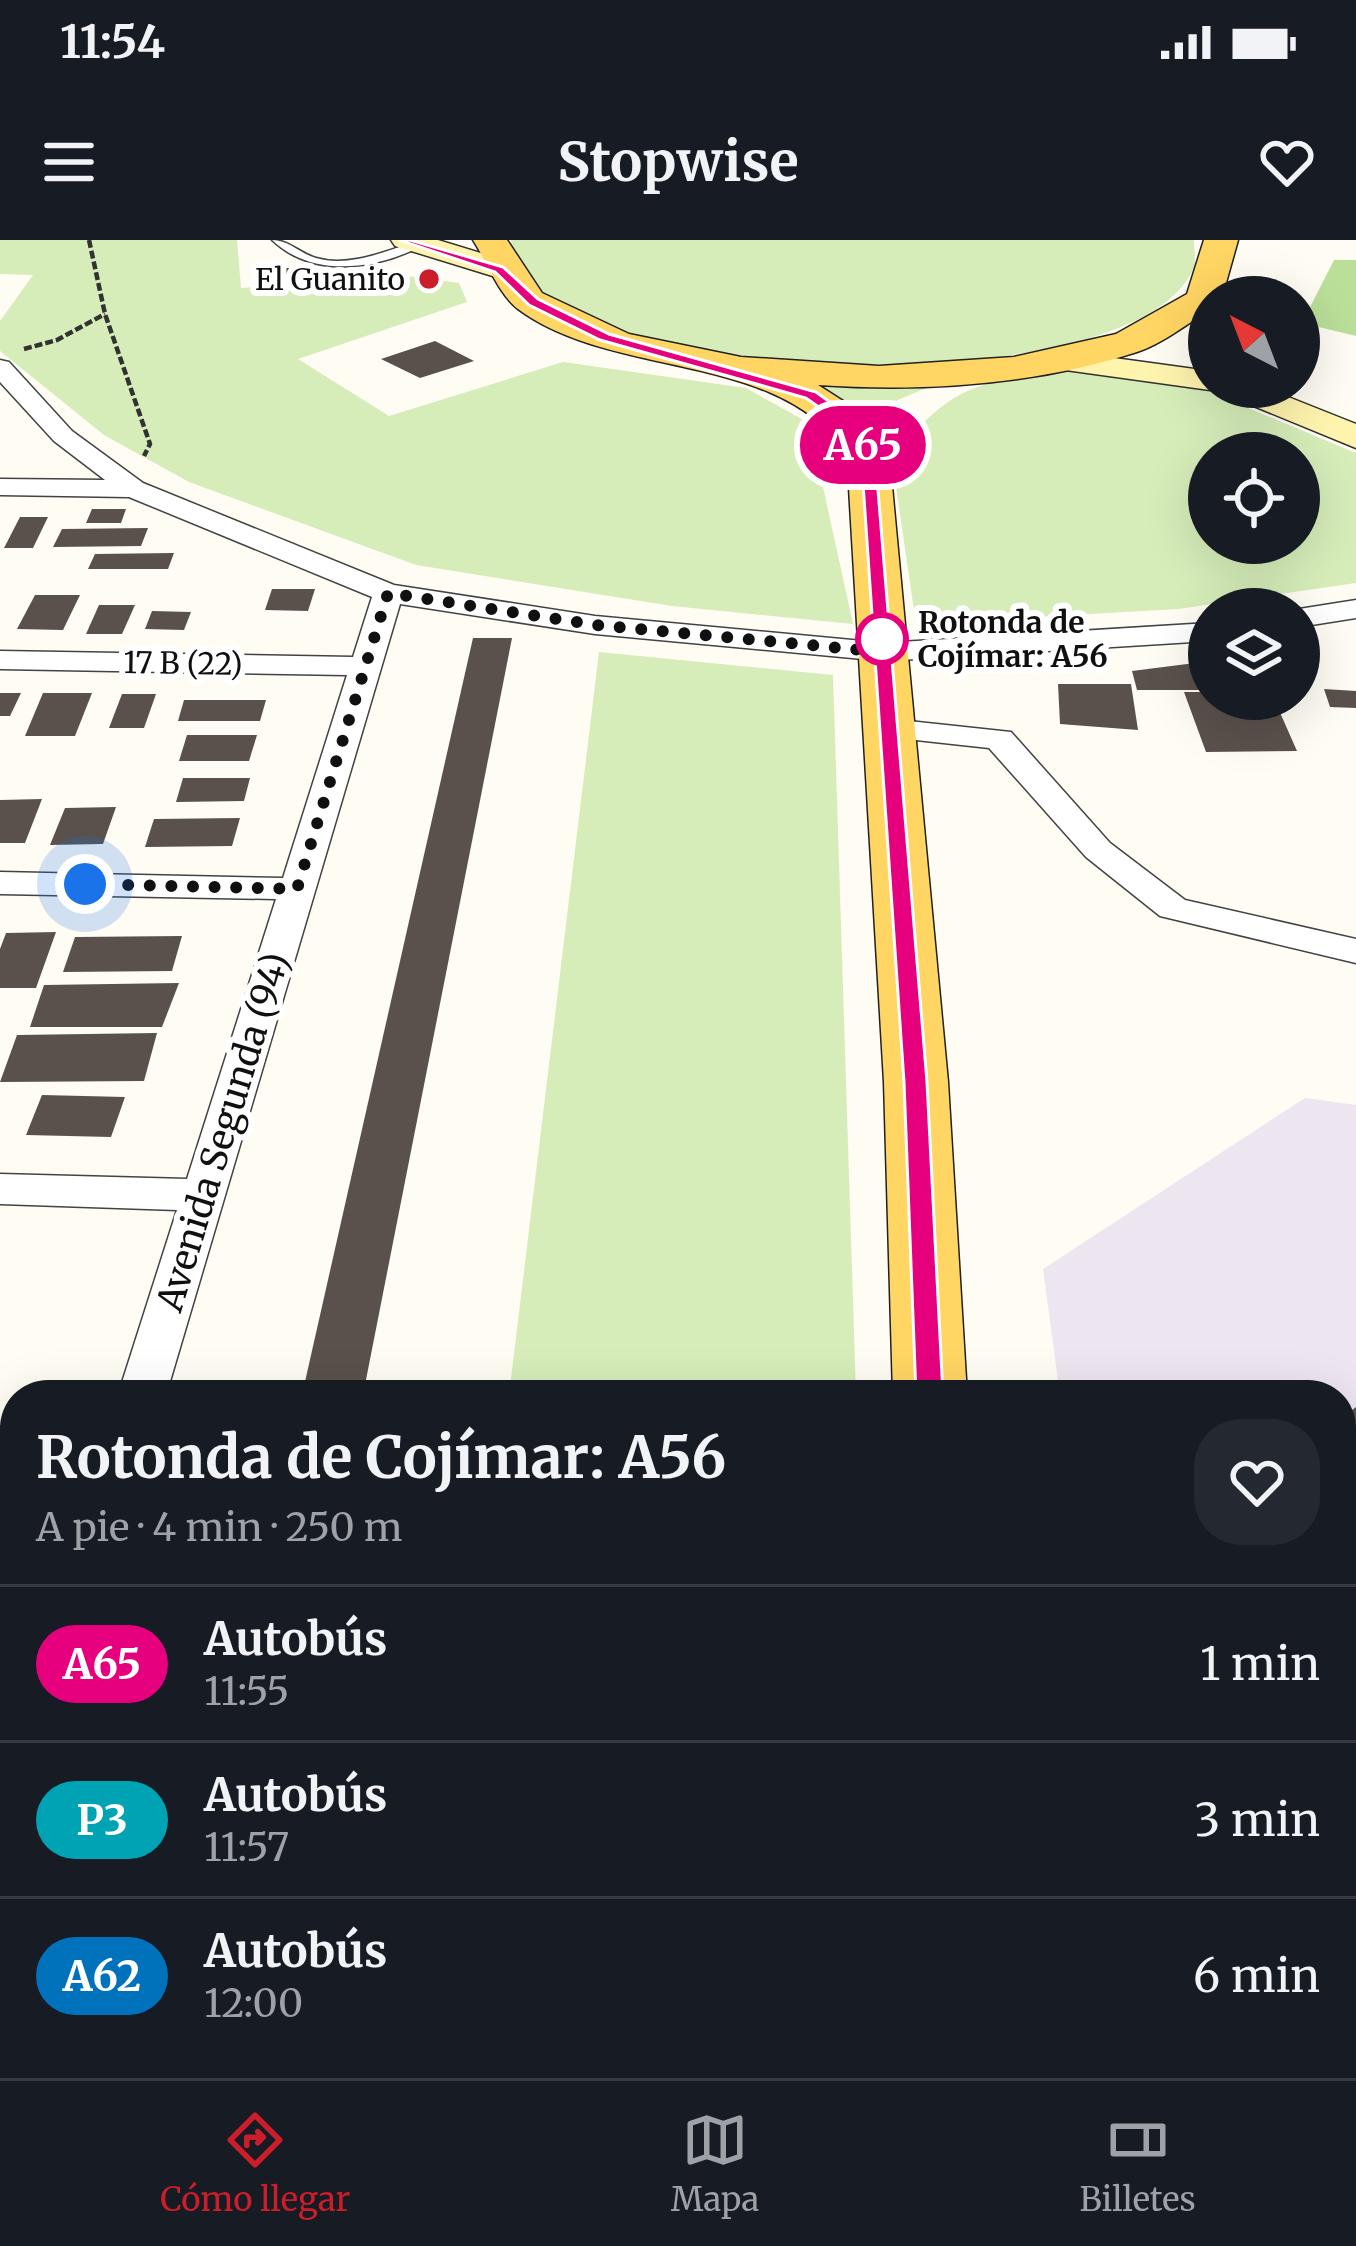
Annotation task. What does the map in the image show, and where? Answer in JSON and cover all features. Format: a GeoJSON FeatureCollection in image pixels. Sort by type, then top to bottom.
{"type":"FeatureCollection","features":[{"type":"Feature","properties":{"kind":"main road"},"geometry":{"type":"LineString","coordinates":[[706,363],[817,377],[970,374],[1063,361],[1132,340],[1184,315],[1219,275],[1221,240]]}},
{"type":"Feature","properties":{"kind":"main road"},"geometry":{"type":"LineString","coordinates":[[414,242],[494,255],[533,302],[577,326],[811,395],[851,424],[868,454],[916,1082],[928,1380]]}},
{"type":"Feature","properties":{"kind":"main road"},"geometry":{"type":"LineString","coordinates":[[1184,315],[1188,335]]}},
{"type":"Feature","properties":{"kind":"main road"},"geometry":{"type":"LineString","coordinates":[[1063,361],[1188,379]]}},
{"type":"Feature","properties":{"kind":"main road"},"geometry":{"type":"LineString","coordinates":[[868,454],[907,406],[970,374]]}},
{"type":"Feature","properties":{"kind":"main road"},"geometry":{"type":"LineString","coordinates":[[1286,408],[1356,437]]}},
{"type":"Feature","properties":{"kind":"street"},"geometry":{"type":"LineString","coordinates":[[9,359],[64,436],[125,482],[388,593],[596,625],[884,652],[1188,633]]}},
{"type":"Feature","properties":{"kind":"street"},"geometry":{"type":"LineString","coordinates":[[0,487],[125,482]]}},
{"type":"Feature","properties":{"kind":"street","name":"Avenida Segunda (94)"},"geometry":{"type":"LineString","coordinates":[[147,1380],[388,593]]}},
{"type":"Feature","properties":{"kind":"street"},"geometry":{"type":"LineString","coordinates":[[1320,615],[1356,609]]}},
{"type":"Feature","properties":{"kind":"street","name":"17 B (22)"},"geometry":{"type":"LineString","coordinates":[[0,660],[366,666]]}},
{"type":"Feature","properties":{"kind":"street"},"geometry":{"type":"LineString","coordinates":[[890,729],[999,739],[1099,850],[1172,908],[1356,951]]}},
{"type":"Feature","properties":{"kind":"street"},"geometry":{"type":"LineString","coordinates":[[0,883],[297,889]]}},
{"type":"Feature","properties":{"kind":"street"},"geometry":{"type":"LineString","coordinates":[[0,1190],[203,1196]]}},
{"type":"Feature","properties":{"kind":"lane"},"geometry":{"type":"LineString","coordinates":[[277,240],[294,256],[337,266],[414,242]]}},
{"type":"Feature","properties":{"kind":"path"},"geometry":{"type":"LineString","coordinates":[[88,240],[104,314],[150,444],[125,482]]}},
{"type":"Feature","properties":{"kind":"path"},"geometry":{"type":"LineString","coordinates":[[9,359],[104,314]]}},
{"type":"Feature","properties":{"kind":"shaded area"},"geometry":{"type":"Polygon","coordinates":[[[1305,1098],[1356,1105],[1356,1380],[1058,1380],[1043,1269],[1305,1098]]]}},
{"type":"Feature","properties":{"kind":"green space"},"geometry":{"type":"Polygon","coordinates":[[[0,240],[237,240],[241,288],[407,276],[459,283],[467,302],[298,359],[389,416],[563,362],[746,388],[809,423],[853,624],[672,606],[416,565],[189,482],[104,435],[0,351],[0,321],[33,275],[0,274],[0,240]]]}},
{"type":"Feature","properties":{"kind":"green space"},"geometry":{"type":"Polygon","coordinates":[[[511,240],[1194,240],[1195,261],[1148,314],[1063,345],[952,362],[831,363],[712,351],[610,326],[539,289],[511,240]]]}},
{"type":"Feature","properties":{"kind":"green space"},"geometry":{"type":"Polygon","coordinates":[[[1334,260],[1356,260],[1356,336],[1320,327],[1320,288],[1334,260]]]}},
{"type":"Feature","properties":{"kind":"green space"},"geometry":{"type":"Polygon","coordinates":[[[1073,370],[1188,384],[1188,408],[1248,408],[1306,432],[1188,432],[1188,564],[1320,564],[1320,438],[1356,453],[1356,583],[1320,588],[1188,588],[1188,608],[1178,609],[916,624],[892,459],[952,399],[990,383],[1073,370]]]}},
{"type":"Feature","properties":{"kind":"green space"},"geometry":{"type":"Polygon","coordinates":[[[815,386],[926,388],[891,403],[868,422],[840,397],[815,386]]]}},
{"type":"Feature","properties":{"kind":"green space"},"geometry":{"type":"Polygon","coordinates":[[[599,652],[833,675],[856,1380],[511,1380],[599,652]]]}},
{"type":"Feature","properties":{"kind":"building"},"geometry":{"type":"Polygon","coordinates":[[[268,268],[301,268],[297,280],[263,280],[268,268]]]}},
{"type":"Feature","properties":{"kind":"building"},"geometry":{"type":"Polygon","coordinates":[[[435,341],[474,361],[420,378],[381,359],[435,341]]]}},
{"type":"Feature","properties":{"kind":"building"},"geometry":{"type":"Polygon","coordinates":[[[92,509],[126,509],[121,523],[86,523],[92,509]]]}},
{"type":"Feature","properties":{"kind":"building"},"geometry":{"type":"Polygon","coordinates":[[[20,517],[48,517],[33,548],[4,548],[20,517]]]}},
{"type":"Feature","properties":{"kind":"building"},"geometry":{"type":"Polygon","coordinates":[[[148,528],[141,546],[53,547],[62,529],[148,528]]]}},
{"type":"Feature","properties":{"kind":"building"},"geometry":{"type":"Polygon","coordinates":[[[174,553],[168,569],[88,569],[95,554],[174,553]]]}},
{"type":"Feature","properties":{"kind":"building"},"geometry":{"type":"Polygon","coordinates":[[[272,589],[315,589],[308,611],[265,610],[272,589]]]}},
{"type":"Feature","properties":{"kind":"building"},"geometry":{"type":"Polygon","coordinates":[[[35,595],[80,595],[63,630],[17,629],[35,595]]]}},
{"type":"Feature","properties":{"kind":"building"},"geometry":{"type":"Polygon","coordinates":[[[99,605],[135,605],[122,634],[86,634],[99,605]]]}},
{"type":"Feature","properties":{"kind":"building"},"geometry":{"type":"Polygon","coordinates":[[[152,611],[191,612],[184,630],[145,629],[152,611]]]}},
{"type":"Feature","properties":{"kind":"building"},"geometry":{"type":"Polygon","coordinates":[[[473,638],[512,638],[366,1380],[305,1380],[473,638]]]}},
{"type":"Feature","properties":{"kind":"building"},"geometry":{"type":"Polygon","coordinates":[[[1188,664],[1188,690],[1137,690],[1132,671],[1188,664]]]}},
{"type":"Feature","properties":{"kind":"building"},"geometry":{"type":"Polygon","coordinates":[[[1058,684],[1131,684],[1138,730],[1060,724],[1058,684]]]}},
{"type":"Feature","properties":{"kind":"building"},"geometry":{"type":"Polygon","coordinates":[[[1324,689],[1356,691],[1356,708],[1330,707],[1324,689]]]}},
{"type":"Feature","properties":{"kind":"building"},"geometry":{"type":"Polygon","coordinates":[[[0,693],[21,693],[10,716],[0,716],[0,693]]]}},
{"type":"Feature","properties":{"kind":"building"},"geometry":{"type":"Polygon","coordinates":[[[43,693],[92,693],[75,736],[25,736],[43,693]]]}},
{"type":"Feature","properties":{"kind":"building"},"geometry":{"type":"Polygon","coordinates":[[[122,694],[156,694],[144,728],[109,728],[122,694]]]}},
{"type":"Feature","properties":{"kind":"building"},"geometry":{"type":"Polygon","coordinates":[[[184,700],[266,700],[260,721],[178,721],[184,700]]]}},
{"type":"Feature","properties":{"kind":"building"},"geometry":{"type":"Polygon","coordinates":[[[1194,720],[1283,720],[1297,751],[1206,752],[1194,720]]]}},
{"type":"Feature","properties":{"kind":"building"},"geometry":{"type":"Polygon","coordinates":[[[187,735],[257,735],[249,761],[179,761],[187,735]]]}},
{"type":"Feature","properties":{"kind":"building"},"geometry":{"type":"Polygon","coordinates":[[[183,778],[250,778],[244,801],[176,802],[183,778]]]}},
{"type":"Feature","properties":{"kind":"building"},"geometry":{"type":"Polygon","coordinates":[[[42,799],[25,843],[0,843],[0,800],[42,799]]]}},
{"type":"Feature","properties":{"kind":"building"},"geometry":{"type":"Polygon","coordinates":[[[116,807],[103,844],[50,845],[65,808],[116,807]]]}},
{"type":"Feature","properties":{"kind":"building"},"geometry":{"type":"Polygon","coordinates":[[[240,818],[232,846],[145,847],[154,819],[240,818]]]}},
{"type":"Feature","properties":{"kind":"building"},"geometry":{"type":"Polygon","coordinates":[[[56,932],[36,988],[0,988],[0,949],[6,933],[56,932]]]}},
{"type":"Feature","properties":{"kind":"building"},"geometry":{"type":"Polygon","coordinates":[[[182,936],[172,971],[63,972],[75,937],[182,936]]]}},
{"type":"Feature","properties":{"kind":"building"},"geometry":{"type":"Polygon","coordinates":[[[179,983],[162,1027],[30,1027],[44,985],[179,983]]]}},
{"type":"Feature","properties":{"kind":"building"},"geometry":{"type":"Polygon","coordinates":[[[157,1033],[144,1081],[0,1082],[17,1035],[157,1033]]]}},
{"type":"Feature","properties":{"kind":"building"},"geometry":{"type":"Polygon","coordinates":[[[42,1095],[125,1097],[111,1137],[26,1135],[42,1095]]]}},
{"type":"Feature","properties":{"kind":"bus line","name":"A65"},"geometry":{"type":"LineString","coordinates":[[405,240],[447,249],[499,269],[533,302],[605,337],[811,395],[851,424],[868,454],[916,1082],[928,1380]]}},
{"type":"Feature","properties":{"kind":"place","name":"El Guanito"},"geometry":{"type":"Point","coordinates":[429,279]}},
{"type":"Feature","properties":{"kind":"place","name":"Rotonda de Cojímar: A56"},"geometry":{"type":"Point","coordinates":[882,639]}},
{"type":"Feature","properties":{"kind":"route"},"geometry":{"type":"LineString","coordinates":[[85,884],[297,889],[388,593],[596,625],[884,652],[882,639]]}}]}
